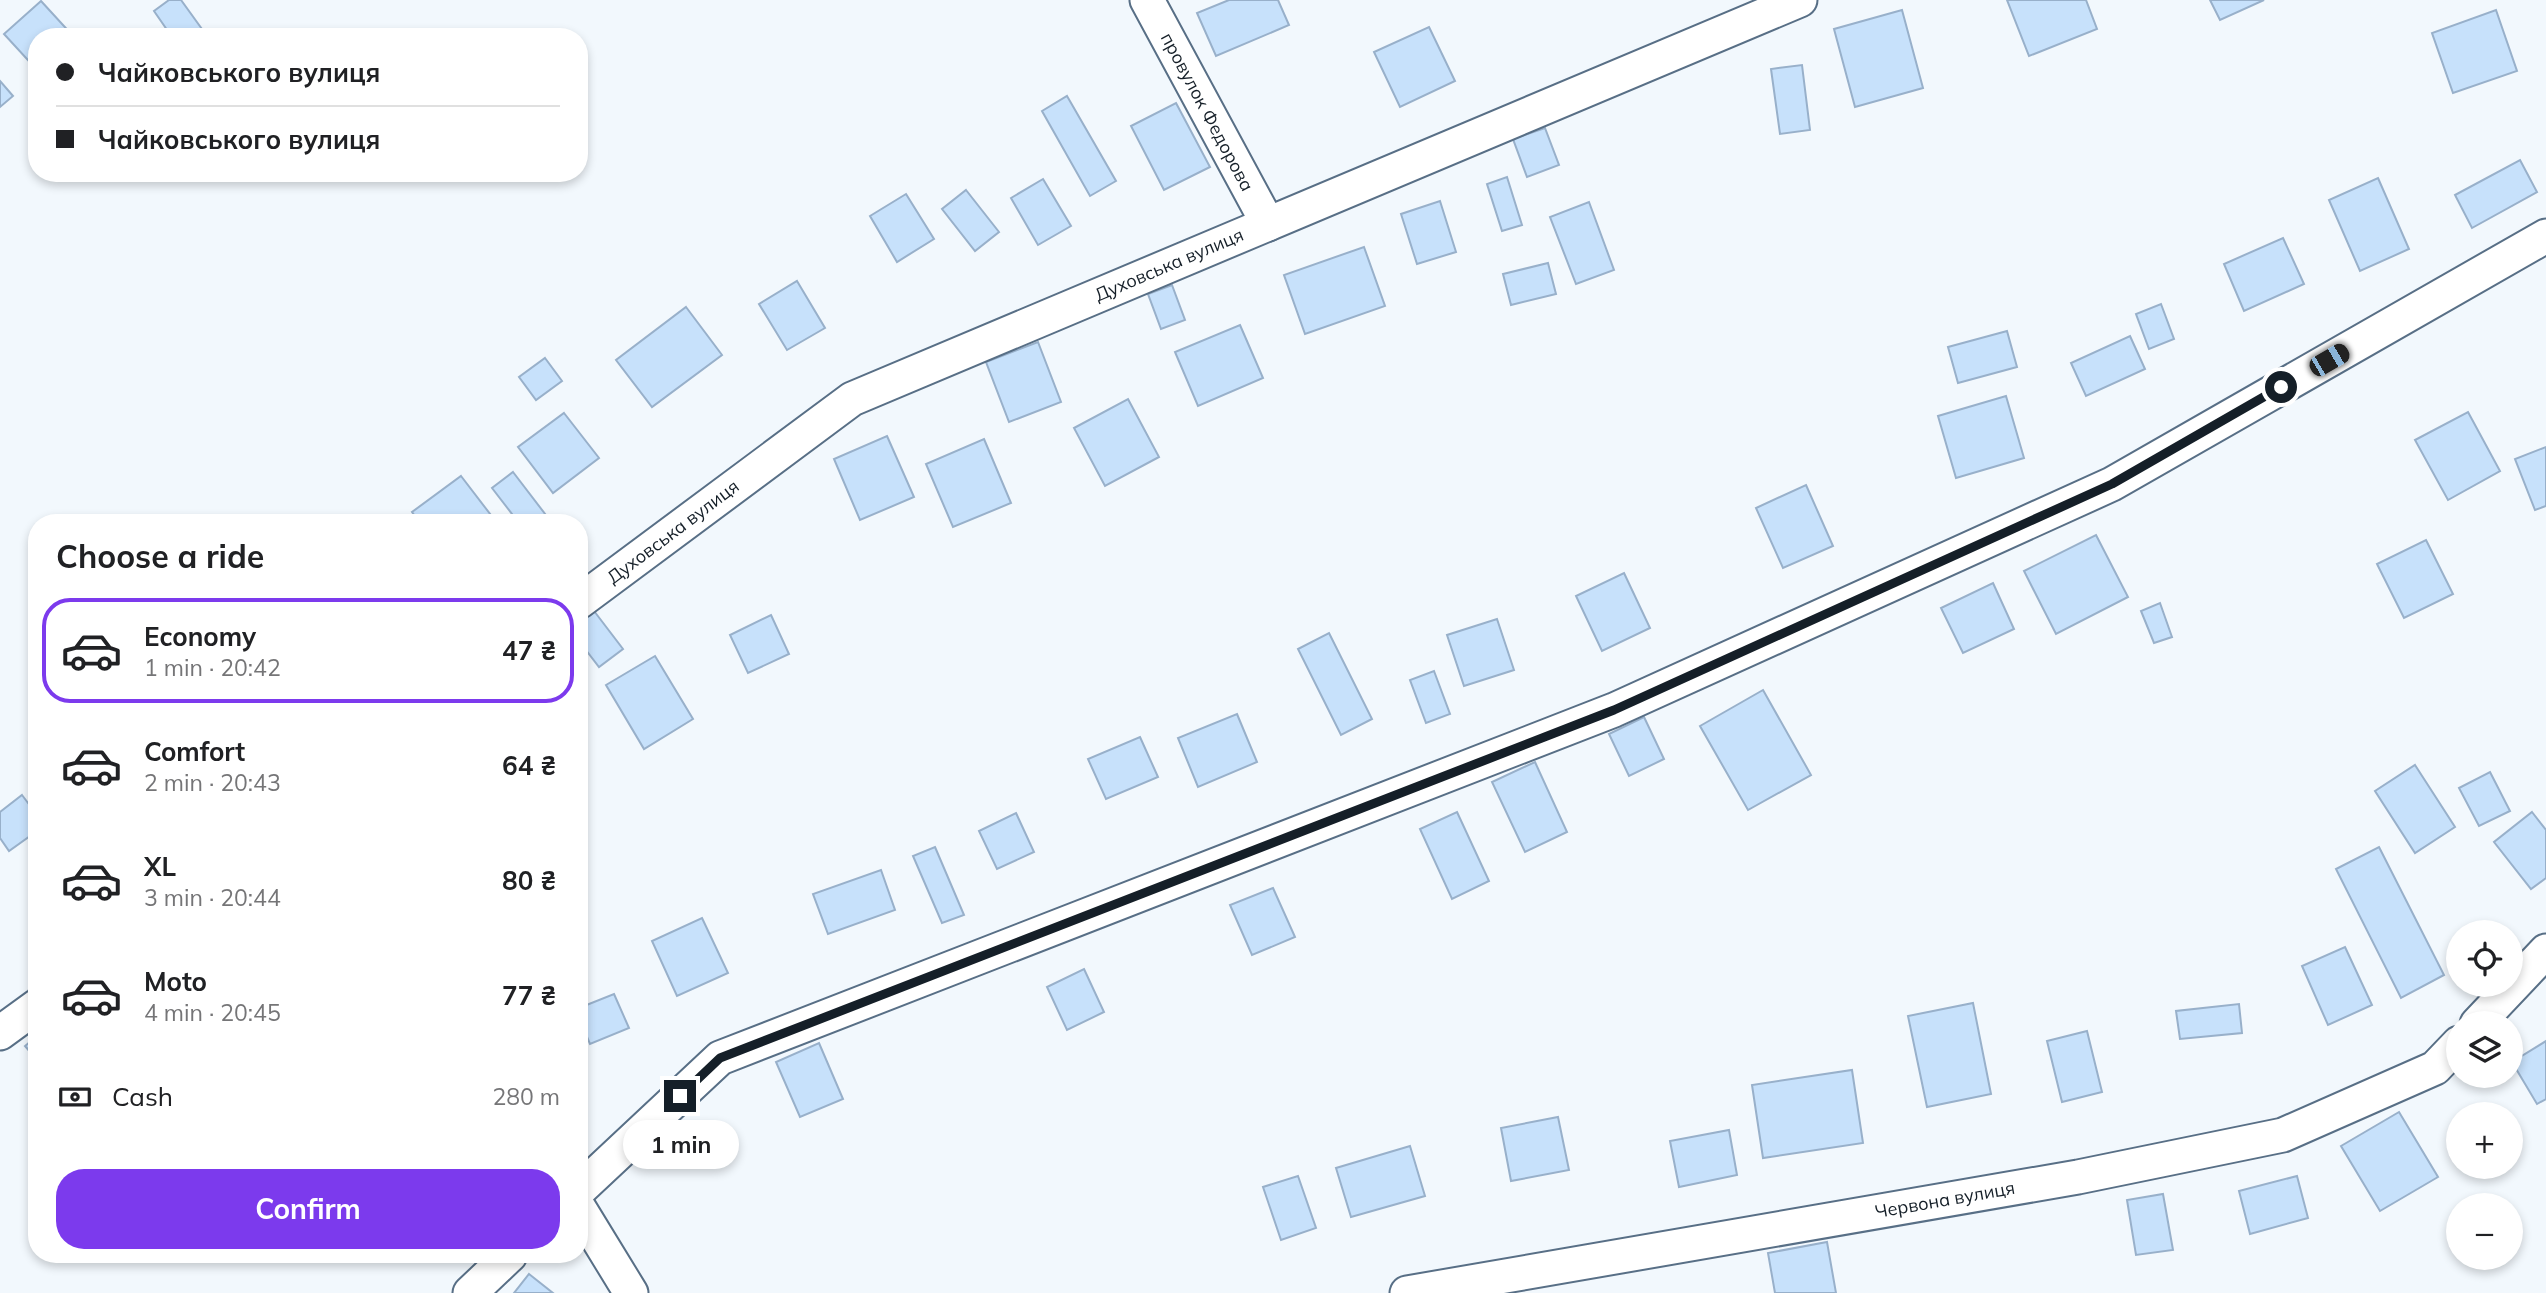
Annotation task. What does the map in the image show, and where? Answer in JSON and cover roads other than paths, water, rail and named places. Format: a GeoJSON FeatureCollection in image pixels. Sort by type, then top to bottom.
{"type":"FeatureCollection","features":[{"type":"Feature","properties":{"kind":"street","name":"провулок Федорова"},"geometry":{"type":"LineString","coordinates":[[1147,0],[1268,224]]}},
{"type":"Feature","properties":{"kind":"street","name":"Духовська вулиця"},"geometry":{"type":"LineString","coordinates":[[588,595],[852,399],[1800,0]]}},
{"type":"Feature","properties":{"kind":"street"},"geometry":{"type":"LineString","coordinates":[[588,1182],[720,1058],[1614,710],[2112,484],[2546,236]]}},
{"type":"Feature","properties":{"kind":"street"},"geometry":{"type":"LineString","coordinates":[[2489,1011],[2546,951]]}},
{"type":"Feature","properties":{"kind":"street"},"geometry":{"type":"LineString","coordinates":[[0,1033],[28,1013]]}},
{"type":"Feature","properties":{"kind":"street","name":"Червона вулиця"},"geometry":{"type":"LineString","coordinates":[[1407,1293],[2078,1177],[2283,1135],[2435,1068],[2446,1057]]}},
{"type":"Feature","properties":{"kind":"street"},"geometry":{"type":"LineString","coordinates":[[588,1223],[631,1293]]}},
{"type":"Feature","properties":{"kind":"street"},"geometry":{"type":"LineString","coordinates":[[470,1293],[502,1263]]}}]}
